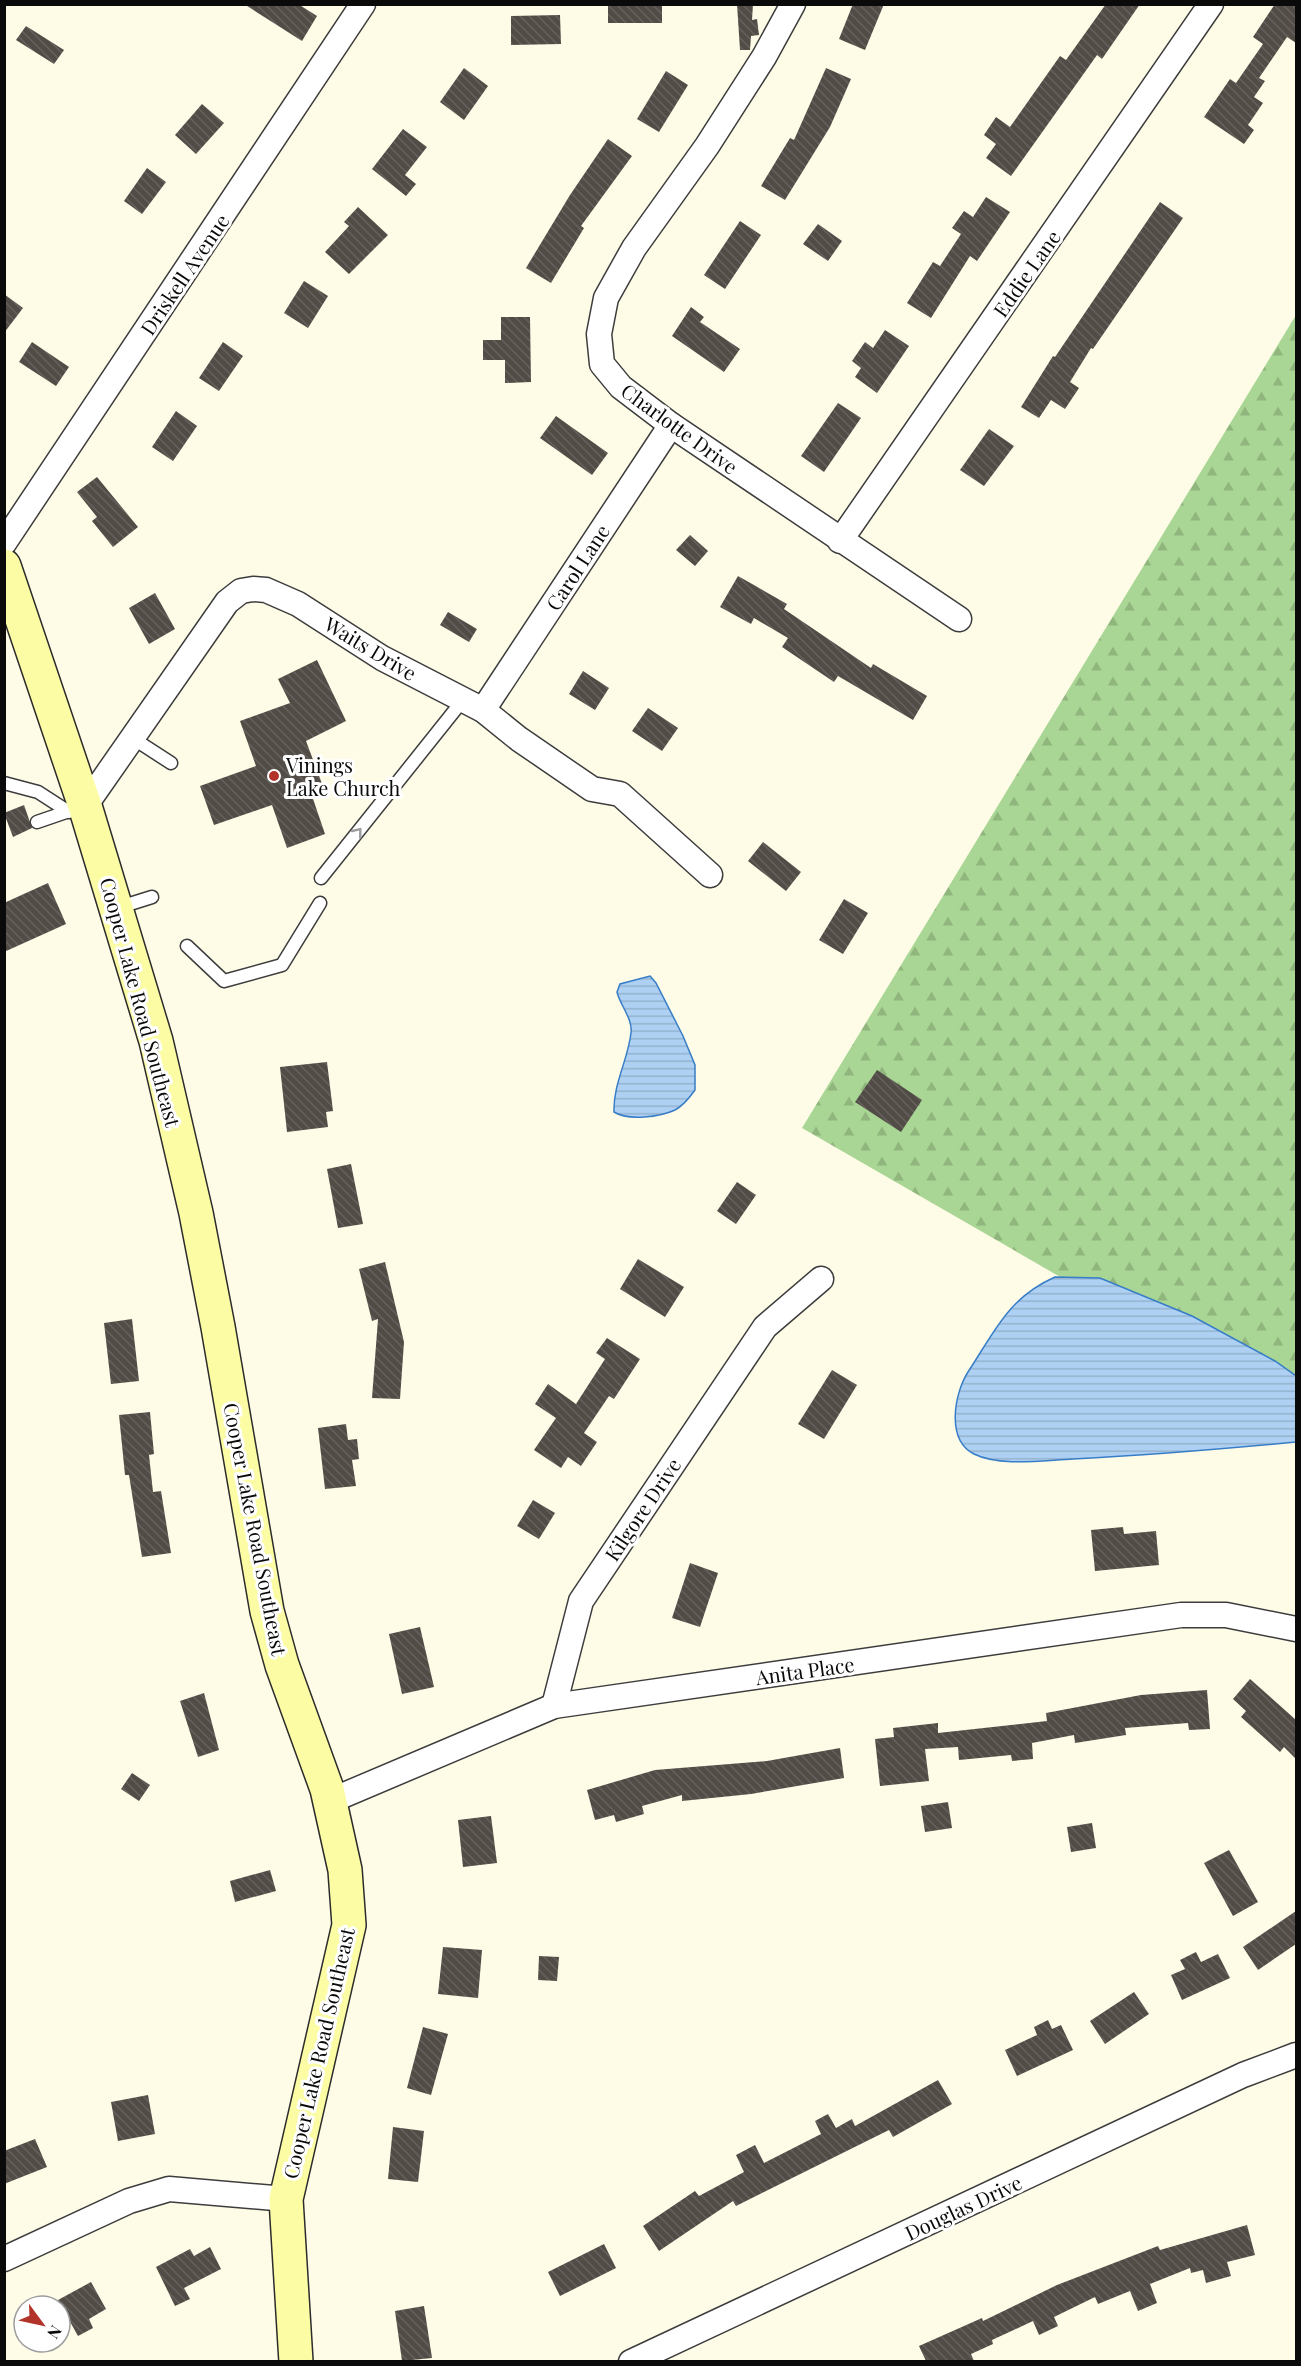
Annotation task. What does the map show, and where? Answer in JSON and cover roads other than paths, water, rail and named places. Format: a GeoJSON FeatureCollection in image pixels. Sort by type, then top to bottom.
{"type":"FeatureCollection","features":[{"type":"Feature","properties":{"kind":"street","name":"Driskell Avenue"},"geometry":{"type":"LineString","coordinates":[[4,543],[363,4]]}},
{"type":"Feature","properties":{"kind":"street","name":"Charlotte Drive"},"geometry":{"type":"LineString","coordinates":[[793,4],[764,57],[707,146],[634,248],[606,298],[599,334],[602,364],[621,387],[671,425],[959,619]]}},
{"type":"Feature","properties":{"kind":"street","name":"Eddie Lane"},"geometry":{"type":"LineString","coordinates":[[840,541],[1208,5]]}},
{"type":"Feature","properties":{"kind":"street","name":"Carol Lane"},"geometry":{"type":"LineString","coordinates":[[473,705],[671,425]]}},
{"type":"Feature","properties":{"kind":"street","name":"Cooper Lake Road Southeast"},"geometry":{"type":"LineString","coordinates":[[4,566],[77,809],[116,908],[156,1041],[196,1213],[230,1388],[267,1611],[282,1665],[330,1801],[345,1870],[349,1925],[286,2199],[296,2361]]}},
{"type":"Feature","properties":{"kind":"street","name":"Waits Drive"},"geometry":{"type":"LineString","coordinates":[[77,809],[134,739],[216,616],[241,591],[254,589],[282,595],[382,658],[473,705],[519,740],[592,789],[620,794],[710,875]]}},
{"type":"Feature","properties":{"kind":"street","name":"Kilgore Drive"},"geometry":{"type":"LineString","coordinates":[[554,1706],[581,1601],[765,1327],[821,1279]]}},
{"type":"Feature","properties":{"kind":"street","name":"Anita Place"},"geometry":{"type":"LineString","coordinates":[[330,1801],[554,1706],[1181,1615],[1226,1615],[1296,1629]]}},
{"type":"Feature","properties":{"kind":"street","name":"Douglas Drive"},"geometry":{"type":"LineString","coordinates":[[631,2361],[1243,2075],[1296,2055]]}},
{"type":"Feature","properties":{"kind":"street"},"geometry":{"type":"LineString","coordinates":[[4,2259],[129,2201],[169,2188],[286,2199]]}},
{"type":"Feature","properties":{"kind":"lane"},"geometry":{"type":"LineString","coordinates":[[321,878],[473,705]]}},
{"type":"Feature","properties":{"kind":"lane"},"geometry":{"type":"LineString","coordinates":[[134,739],[171,763]]}},
{"type":"Feature","properties":{"kind":"lane"},"geometry":{"type":"LineString","coordinates":[[4,783],[38,792],[77,809]]}},
{"type":"Feature","properties":{"kind":"lane"},"geometry":{"type":"LineString","coordinates":[[37,822],[77,809]]}},
{"type":"Feature","properties":{"kind":"lane"},"geometry":{"type":"LineString","coordinates":[[116,908],[152,897]]}},
{"type":"Feature","properties":{"kind":"lane"},"geometry":{"type":"LineString","coordinates":[[187,946],[224,981],[282,965],[320,903]]}},
{"type":"Feature","properties":{"kind":"water"},"geometry":{"type":"Polygon","coordinates":[[[650,976],[656,983],[683,1036],[695,1065],[695,1090],[684,1104],[661,1115],[635,1117],[620,1115],[614,1112],[614,1102],[631,1028],[617,992],[620,984],[650,976]]]}},
{"type":"Feature","properties":{"kind":"water"},"geometry":{"type":"Polygon","coordinates":[[[1055,1277],[1100,1278],[1192,1316],[1275,1361],[1296,1376],[1296,1442],[1157,1454],[1036,1461],[1009,1462],[974,1454],[965,1447],[956,1428],[956,1404],[963,1381],[995,1329],[1014,1305],[1039,1285],[1055,1277]]]}},
{"type":"Feature","properties":{"kind":"place","name":"Vinings Lake Church"},"geometry":{"type":"Point","coordinates":[274,776]}}]}
